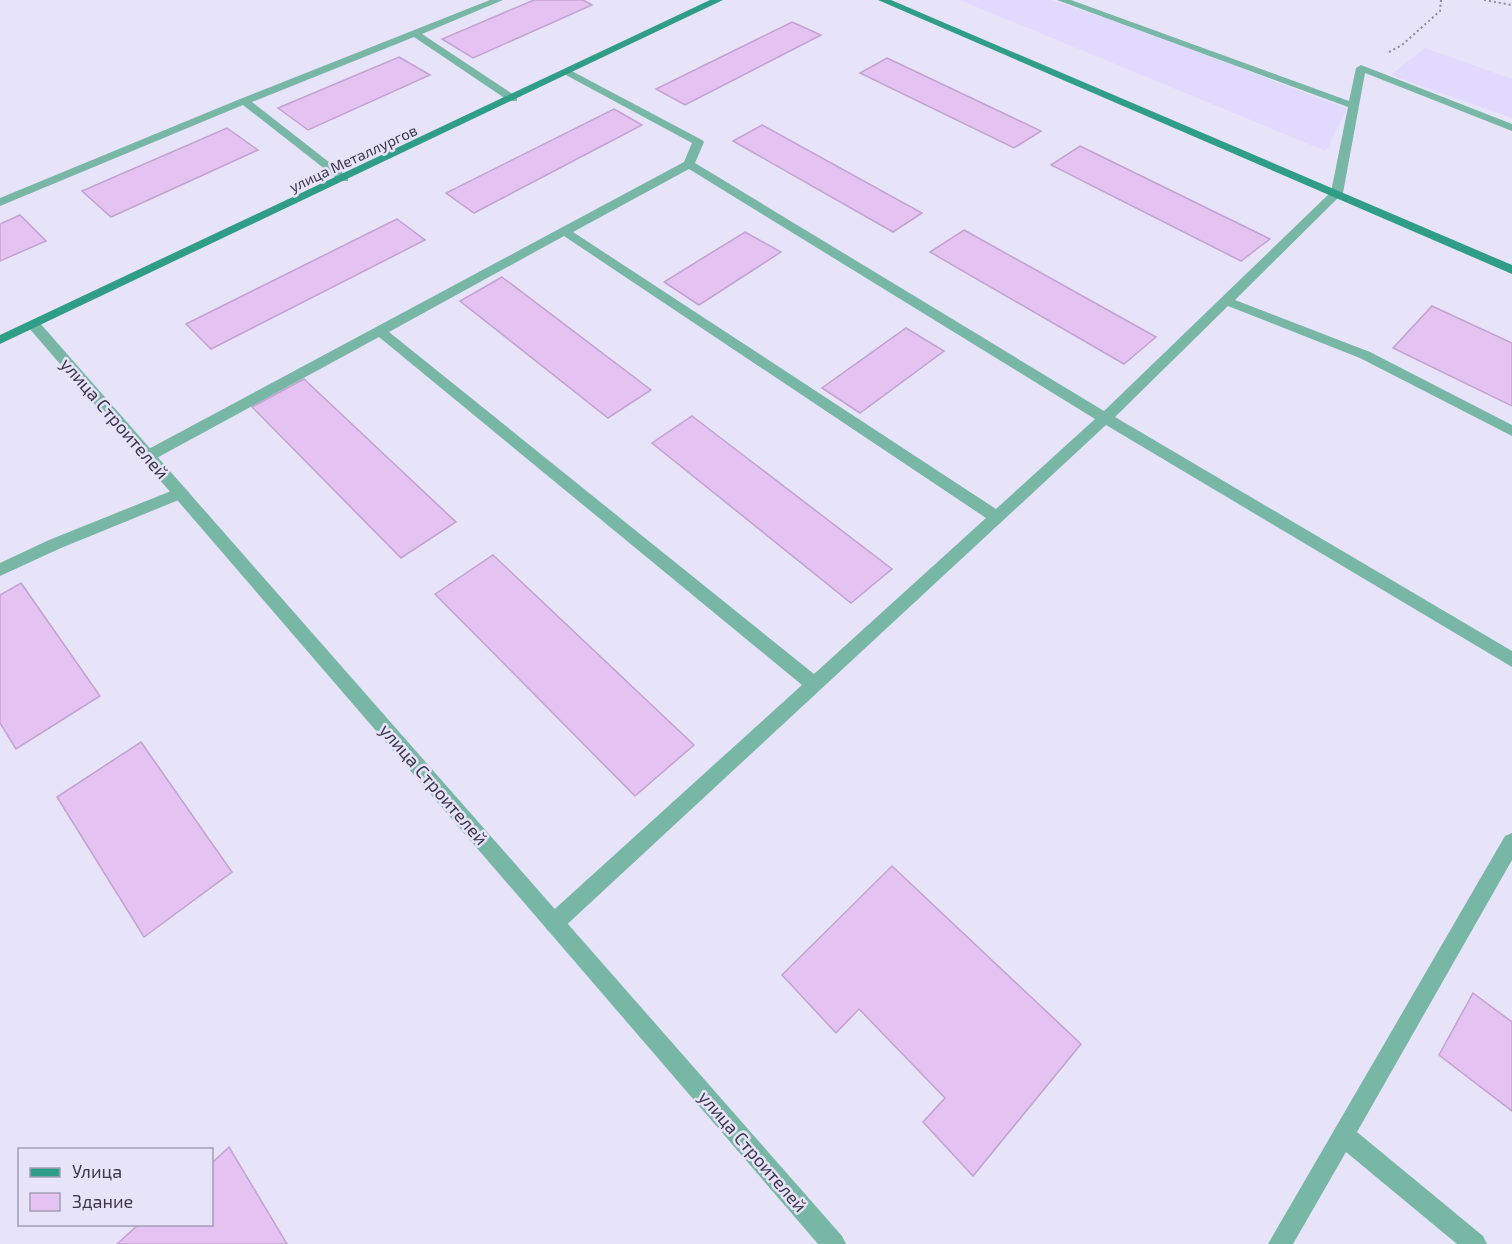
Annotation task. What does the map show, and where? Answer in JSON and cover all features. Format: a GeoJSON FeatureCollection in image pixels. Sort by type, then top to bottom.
{"type":"FeatureCollection","features":[{"type":"Feature","properties":{"kind":"main road","name":"улица Металлургов"},"geometry":{"type":"LineString","coordinates":[[0,340],[718,0]]}},
{"type":"Feature","properties":{"kind":"main road"},"geometry":{"type":"LineString","coordinates":[[883,0],[1512,270]]}},
{"type":"Feature","properties":{"kind":"street"},"geometry":{"type":"LineString","coordinates":[[0,202],[244,101],[498,0]]}},
{"type":"Feature","properties":{"kind":"street"},"geometry":{"type":"LineString","coordinates":[[1062,0],[1354,106]]}},
{"type":"Feature","properties":{"kind":"street"},"geometry":{"type":"LineString","coordinates":[[414,33],[513,99]]}},
{"type":"Feature","properties":{"kind":"street"},"geometry":{"type":"LineString","coordinates":[[554,923],[1105,418],[1337,193],[1361,68],[1512,128]]}},
{"type":"Feature","properties":{"kind":"street"},"geometry":{"type":"LineString","coordinates":[[148,456],[689,164],[698,142],[568,72]]}},
{"type":"Feature","properties":{"kind":"street"},"geometry":{"type":"LineString","coordinates":[[244,101],[344,179]]}},
{"type":"Feature","properties":{"kind":"street"},"geometry":{"type":"LineString","coordinates":[[689,164],[1105,418],[1512,660]]}},
{"type":"Feature","properties":{"kind":"street"},"geometry":{"type":"LineString","coordinates":[[564,231],[997,517]]}},
{"type":"Feature","properties":{"kind":"street"},"geometry":{"type":"LineString","coordinates":[[1226,301],[1365,355],[1512,431]]}},
{"type":"Feature","properties":{"kind":"street","name":"улица Строителей"},"geometry":{"type":"LineString","coordinates":[[34,325],[834,1244]]}},
{"type":"Feature","properties":{"kind":"street"},"geometry":{"type":"LineString","coordinates":[[380,331],[814,684]]}},
{"type":"Feature","properties":{"kind":"street"},"geometry":{"type":"LineString","coordinates":[[0,570],[56,544],[181,493]]}},
{"type":"Feature","properties":{"kind":"street"},"geometry":{"type":"LineString","coordinates":[[1280,1244],[1509,853]]}},
{"type":"Feature","properties":{"kind":"street"},"geometry":{"type":"LineString","coordinates":[[1343,1135],[1475,1244]]}},
{"type":"Feature","properties":{"kind":"path"},"geometry":{"type":"LineString","coordinates":[[1361,68],[1402,45],[1440,11],[1441,0]]}},
{"type":"Feature","properties":{"kind":"path"},"geometry":{"type":"LineString","coordinates":[[1484,0],[1512,6]]}},
{"type":"Feature","properties":{"kind":"shaded area"},"geometry":{"type":"Polygon","coordinates":[[[960,0],[1050,0],[1144,31],[1347,109],[1326,151],[960,0]]]}},
{"type":"Feature","properties":{"kind":"shaded area"},"geometry":{"type":"Polygon","coordinates":[[[1425,48],[1512,79],[1512,118],[1391,75],[1425,48]]]}},
{"type":"Feature","properties":{"kind":"building"},"geometry":{"type":"Polygon","coordinates":[[[534,0],[583,0],[592,5],[473,58],[442,39],[534,0]]]}},
{"type":"Feature","properties":{"kind":"building"},"geometry":{"type":"Polygon","coordinates":[[[792,22],[821,35],[685,105],[656,89],[792,22]]]}},
{"type":"Feature","properties":{"kind":"building"},"geometry":{"type":"Polygon","coordinates":[[[399,57],[430,75],[308,130],[278,108],[399,57]]]}},
{"type":"Feature","properties":{"kind":"building"},"geometry":{"type":"Polygon","coordinates":[[[887,58],[1041,131],[1014,148],[860,73],[887,58]]]}},
{"type":"Feature","properties":{"kind":"building"},"geometry":{"type":"Polygon","coordinates":[[[614,109],[642,125],[474,213],[446,193],[614,109]]]}},
{"type":"Feature","properties":{"kind":"building"},"geometry":{"type":"Polygon","coordinates":[[[762,125],[922,213],[893,232],[733,141],[762,125]]]}},
{"type":"Feature","properties":{"kind":"building"},"geometry":{"type":"Polygon","coordinates":[[[227,128],[258,150],[111,217],[82,191],[227,128]]]}},
{"type":"Feature","properties":{"kind":"building"},"geometry":{"type":"Polygon","coordinates":[[[1080,146],[1270,239],[1241,261],[1051,165],[1080,146]]]}},
{"type":"Feature","properties":{"kind":"building"},"geometry":{"type":"Polygon","coordinates":[[[20,215],[46,241],[0,261],[0,224],[20,215]]]}},
{"type":"Feature","properties":{"kind":"building"},"geometry":{"type":"Polygon","coordinates":[[[397,219],[425,240],[211,349],[186,324],[397,219]]]}},
{"type":"Feature","properties":{"kind":"building"},"geometry":{"type":"Polygon","coordinates":[[[964,230],[1156,337],[1124,364],[930,252],[964,230]]]}},
{"type":"Feature","properties":{"kind":"building"},"geometry":{"type":"Polygon","coordinates":[[[745,232],[781,252],[699,305],[664,282],[745,232]]]}},
{"type":"Feature","properties":{"kind":"building"},"geometry":{"type":"Polygon","coordinates":[[[502,277],[651,390],[608,418],[460,301],[502,277]]]}},
{"type":"Feature","properties":{"kind":"building"},"geometry":{"type":"Polygon","coordinates":[[[1432,306],[1512,343],[1512,406],[1393,348],[1432,306]]]}},
{"type":"Feature","properties":{"kind":"building"},"geometry":{"type":"Polygon","coordinates":[[[906,328],[944,351],[860,413],[822,388],[906,328]]]}},
{"type":"Feature","properties":{"kind":"building"},"geometry":{"type":"Polygon","coordinates":[[[304,379],[456,522],[401,558],[252,407],[304,379]]]}},
{"type":"Feature","properties":{"kind":"building"},"geometry":{"type":"Polygon","coordinates":[[[692,416],[892,569],[851,603],[652,443],[692,416]]]}},
{"type":"Feature","properties":{"kind":"building"},"geometry":{"type":"Polygon","coordinates":[[[493,555],[694,745],[635,796],[435,594],[493,555]]]}},
{"type":"Feature","properties":{"kind":"building"},"geometry":{"type":"Polygon","coordinates":[[[21,583],[100,696],[16,749],[0,723],[0,595],[21,583]]]}},
{"type":"Feature","properties":{"kind":"building"},"geometry":{"type":"Polygon","coordinates":[[[141,742],[232,872],[144,937],[57,797],[141,742]]]}},
{"type":"Feature","properties":{"kind":"building"},"geometry":{"type":"Polygon","coordinates":[[[892,866],[1081,1044],[973,1176],[923,1122],[945,1098],[859,1009],[836,1033],[782,975],[892,866]]]}},
{"type":"Feature","properties":{"kind":"building"},"geometry":{"type":"Polygon","coordinates":[[[1473,993],[1512,1022],[1512,1111],[1439,1055],[1473,993]]]}},
{"type":"Feature","properties":{"kind":"building"},"geometry":{"type":"Polygon","coordinates":[[[229,1147],[287,1244],[117,1244],[137,1226],[213,1226],[213,1162],[229,1147]]]}}]}
